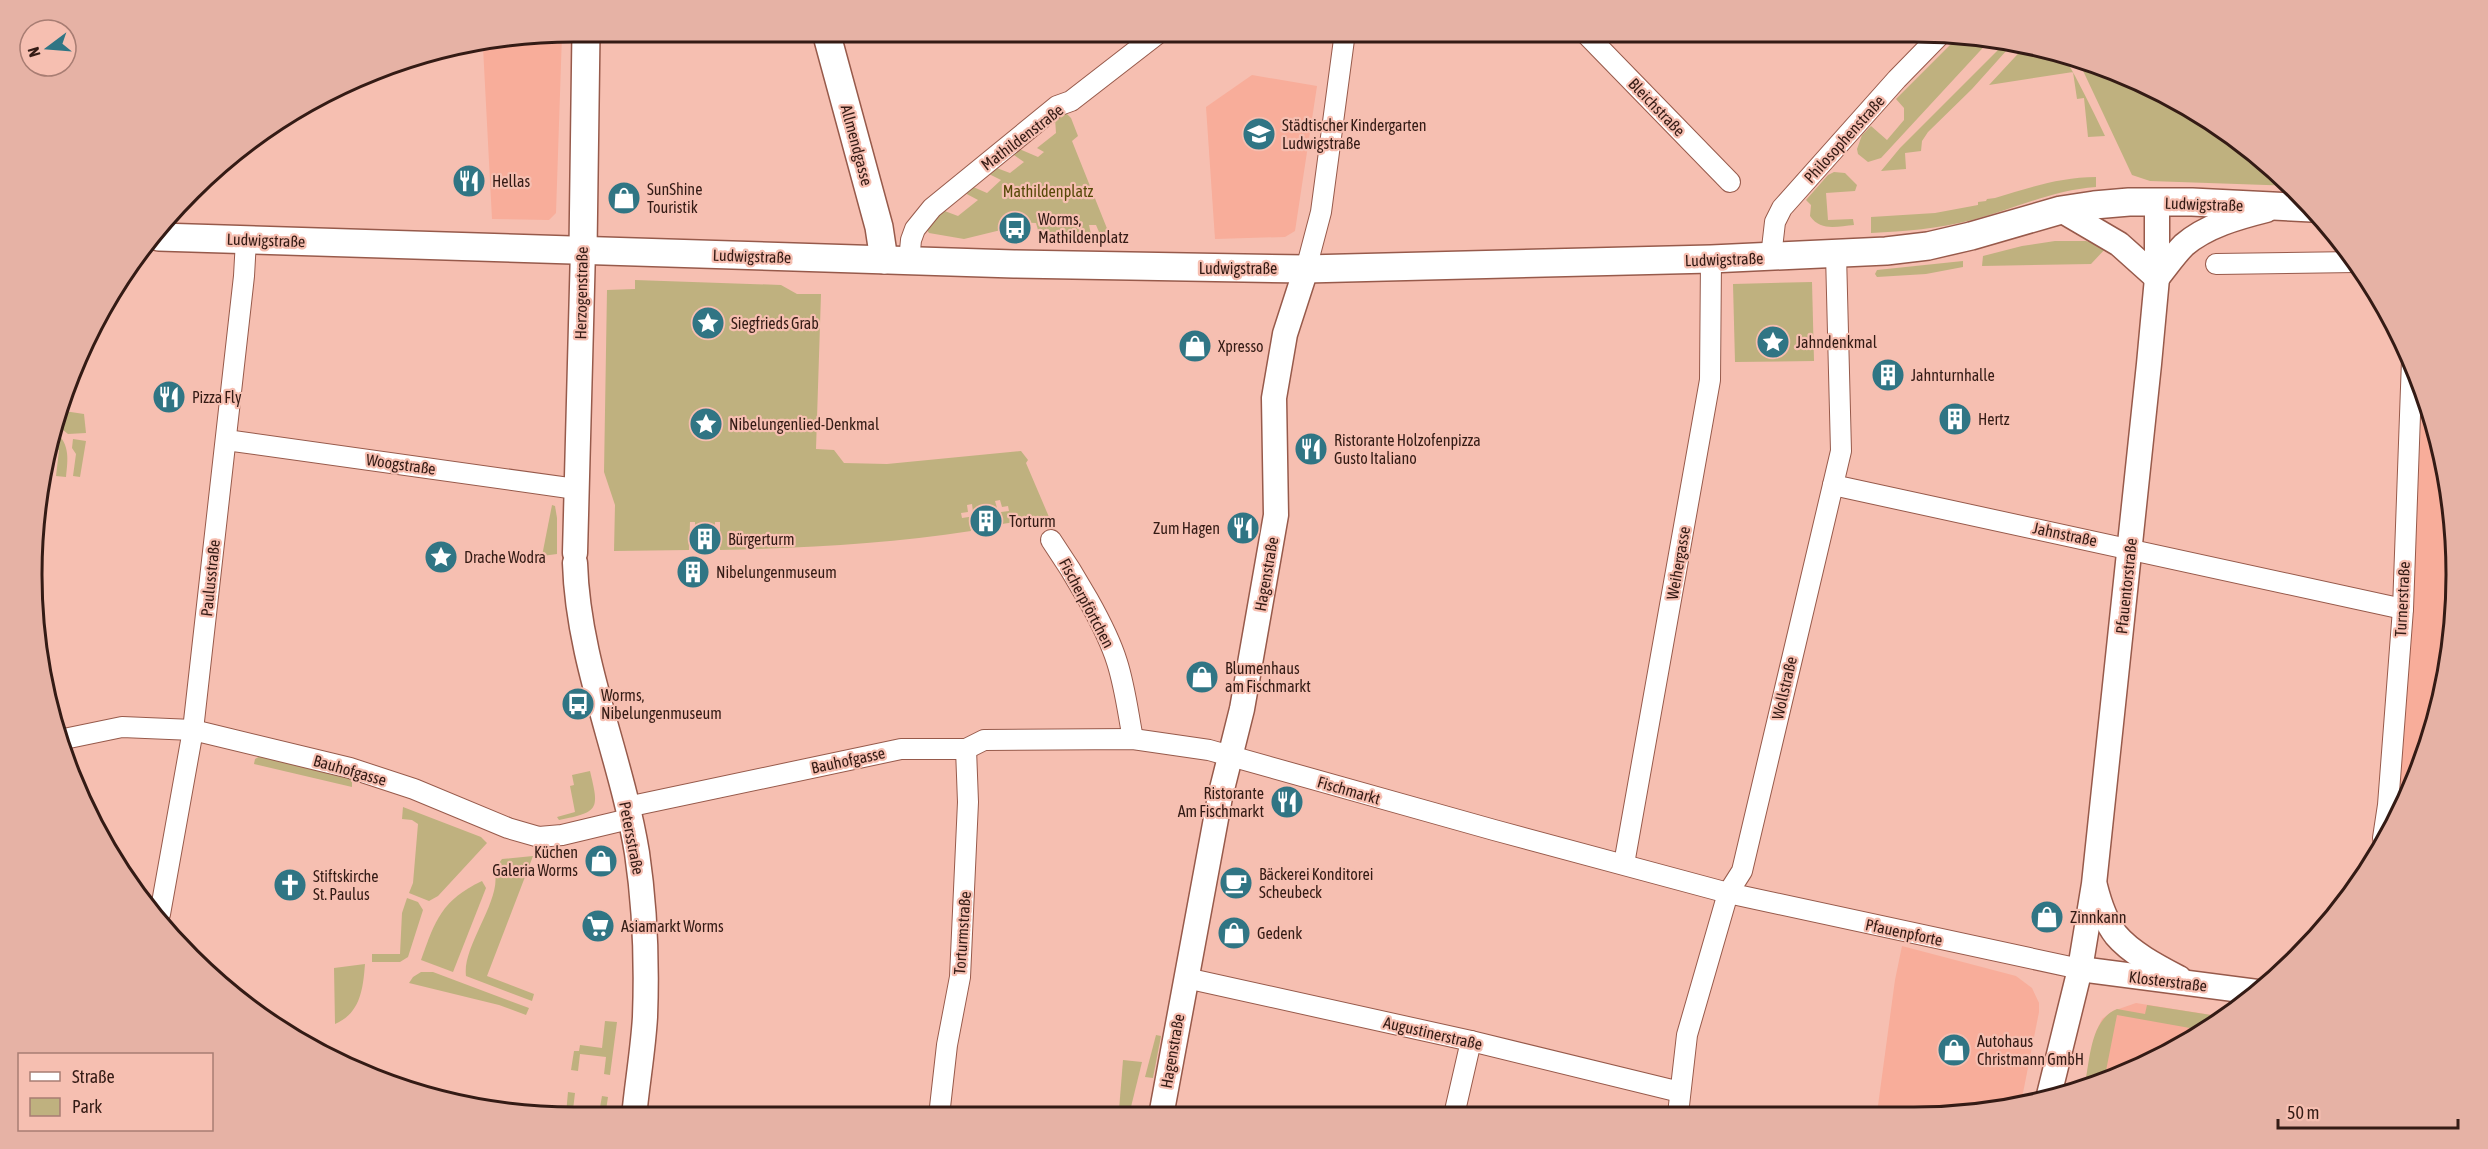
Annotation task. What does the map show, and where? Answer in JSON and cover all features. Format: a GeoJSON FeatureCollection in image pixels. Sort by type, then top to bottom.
{"type":"FeatureCollection","features":[{"type":"Feature","properties":{"kind":"main road","name":"Herzogenstraße"},"geometry":{"type":"LineString","coordinates":[[583,249],[586,42]]}},
{"type":"Feature","properties":{"kind":"main road","name":"Allmendgasse"},"geometry":{"type":"LineString","coordinates":[[829,42],[879,227],[896,261]]}},
{"type":"Feature","properties":{"kind":"main road","name":"Ludwigstraße"},"geometry":{"type":"LineString","coordinates":[[162,237],[583,249],[896,261],[1306,269],[1711,260],[1836,254],[1928,246],[2061,210],[2094,205],[2157,202],[2299,208]]}},
{"type":"Feature","properties":{"kind":"street","name":"Mathildenstraße"},"geometry":{"type":"LineString","coordinates":[[896,261],[932,207],[1057,106],[1071,101],[1147,42]]}},
{"type":"Feature","properties":{"kind":"street","name":"Hagenstraße"},"geometry":{"type":"LineString","coordinates":[[1163,1107],[1220,796],[1242,709],[1276,515],[1274,398],[1278,368],[1285,334],[1321,212],[1344,42]]}},
{"type":"Feature","properties":{"kind":"street","name":"Bleichstraße"},"geometry":{"type":"LineString","coordinates":[[1594,42],[1730,182]]}},
{"type":"Feature","properties":{"kind":"street","name":"Philosophenstraße"},"geometry":{"type":"LineString","coordinates":[[1772,257],[1775,222],[1782,208],[1933,43]]}},
{"type":"Feature","properties":{"kind":"street","name":"Pfauentorstraße"},"geometry":{"type":"LineString","coordinates":[[2050,1089],[2080,969],[2141,551],[2157,278],[2157,202]]}},
{"type":"Feature","properties":{"kind":"street"},"geometry":{"type":"LineString","coordinates":[[2061,210],[2106,235],[2157,278],[2177,252],[2197,236],[2237,217],[2278,207]]}},
{"type":"Feature","properties":{"kind":"street","name":"Paulusstraße"},"geometry":{"type":"LineString","coordinates":[[161,910],[193,730],[244,276],[246,240]]}},
{"type":"Feature","properties":{"kind":"street","name":"Herzogenstraße"},"geometry":{"type":"LineString","coordinates":[[575,558],[583,249]]}},
{"type":"Feature","properties":{"kind":"street","name":"Wollstraße"},"geometry":{"type":"LineString","coordinates":[[1679,1107],[1687,1035],[1728,893],[1742,871],[1841,451],[1836,254]]}},
{"type":"Feature","properties":{"kind":"street","name":"Weihergasse"},"geometry":{"type":"LineString","coordinates":[[1624,864],[1710,380],[1711,260]]}},
{"type":"Feature","properties":{"kind":"street"},"geometry":{"type":"LineString","coordinates":[[2216,264],[2344,262]]}},
{"type":"Feature","properties":{"kind":"street","name":"Turnerstraße"},"geometry":{"type":"LineString","coordinates":[[2386,820],[2403,609],[2411,386]]}},
{"type":"Feature","properties":{"kind":"street","name":"Woogstraße"},"geometry":{"type":"LineString","coordinates":[[226,440],[576,489]]}},
{"type":"Feature","properties":{"kind":"street","name":"Jahnstraße"},"geometry":{"type":"LineString","coordinates":[[1833,484],[2403,609]]}},
{"type":"Feature","properties":{"kind":"street","name":"Fischerpförtchen"},"geometry":{"type":"LineString","coordinates":[[1052,540],[1105,631],[1112,648],[1118,663],[1133,739]]}},
{"type":"Feature","properties":{"kind":"street","name":"Petersstraße"},"geometry":{"type":"LineString","coordinates":[[575,558],[578,602],[586,649],[628,813],[636,852],[645,930],[645,1018],[635,1107]]}},
{"type":"Feature","properties":{"kind":"street","name":"Bauhofgasse"},"geometry":{"type":"LineString","coordinates":[[68,738],[122,727],[193,730],[350,768],[414,789],[525,834],[539,837],[562,835],[628,813],[901,749],[966,749]]}},
{"type":"Feature","properties":{"kind":"street","name":"Fischmarkt"},"geometry":{"type":"LineString","coordinates":[[966,749],[984,740],[1133,739],[1209,750],[1728,893]]}},
{"type":"Feature","properties":{"kind":"street","name":"Torturmstraße"},"geometry":{"type":"LineString","coordinates":[[940,1107],[947,1046],[960,977],[968,802],[966,749]]}},
{"type":"Feature","properties":{"kind":"street"},"geometry":{"type":"LineString","coordinates":[[2094,884],[2106,918],[2115,934],[2156,966],[2193,985]]}},
{"type":"Feature","properties":{"kind":"street","name":"Pfauenpforte"},"geometry":{"type":"LineString","coordinates":[[1728,893],[2080,969]]}},
{"type":"Feature","properties":{"kind":"street","name":"Klosterstraße"},"geometry":{"type":"LineString","coordinates":[[2080,969],[2246,991]]}},
{"type":"Feature","properties":{"kind":"street","name":"Augustinerstraße"},"geometry":{"type":"LineString","coordinates":[[1186,978],[1471,1041],[1680,1092]]}},
{"type":"Feature","properties":{"kind":"street"},"geometry":{"type":"LineString","coordinates":[[1456,1107],[1471,1041]]}},
{"type":"Feature","properties":{"kind":"shaded area"},"geometry":{"type":"Polygon","coordinates":[[[562,42],[556,213],[549,220],[492,219],[483,50],[562,42]]]}},
{"type":"Feature","properties":{"kind":"shaded area","name":"Städtischer Kindergarten Ludwigstraße"},"geometry":{"type":"Polygon","coordinates":[[[1252,75],[1317,86],[1295,231],[1285,237],[1215,239],[1206,107],[1252,75]]]}},
{"type":"Feature","properties":{"kind":"shaded area"},"geometry":{"type":"Polygon","coordinates":[[[2422,416],[2436,471],[2441,505],[2445,540],[2445,609],[2436,678],[2428,712],[2418,746],[2400,790],[2422,416]]]}},
{"type":"Feature","properties":{"kind":"shaded area","name":"Autohaus Christmann GmbH"},"geometry":{"type":"Polygon","coordinates":[[[1902,946],[2016,976],[2032,988],[2039,1003],[2039,1012],[2022,1096],[1948,1106],[1878,1107],[1895,980],[1902,946]]]}},
{"type":"Feature","properties":{"kind":"shaded area"},"geometry":{"type":"Polygon","coordinates":[[[2136,1003],[2212,1015],[2180,1036],[2149,1052],[2086,1079],[2096,1032],[2102,1019],[2113,1011],[2136,1003]]]}},
{"type":"Feature","properties":{"kind":"green space"},"geometry":{"type":"Polygon","coordinates":[[[1952,43],[1984,47],[1881,158],[1868,162],[1858,154],[1857,149],[1862,135],[1871,126],[1887,140],[1904,120],[1904,108],[1896,99],[1952,43]]]}},
{"type":"Feature","properties":{"kind":"green space"},"geometry":{"type":"Polygon","coordinates":[[[1999,49],[2007,50],[1972,89],[1928,132],[1922,141],[1921,151],[1905,153],[1906,169],[1881,171],[1900,148],[1999,49]]]}},
{"type":"Feature","properties":{"kind":"green space"},"geometry":{"type":"Polygon","coordinates":[[[2019,52],[2069,65],[2073,72],[1989,85],[2019,52]]]}},
{"type":"Feature","properties":{"kind":"green space"},"geometry":{"type":"Polygon","coordinates":[[[2082,69],[2149,97],[2180,113],[2238,152],[2277,185],[2150,181],[2132,175],[2082,69]]]}},
{"type":"Feature","properties":{"kind":"green space"},"geometry":{"type":"Polygon","coordinates":[[[2073,72],[2105,136],[2088,137],[2084,98],[2077,99],[2073,72]]]}},
{"type":"Feature","properties":{"kind":"green space","name":"Mathildenplatz"},"geometry":{"type":"Polygon","coordinates":[[[1065,112],[1071,118],[1078,136],[1072,141],[1112,241],[1102,239],[1096,225],[1089,225],[1091,234],[1085,237],[1043,232],[1038,230],[1036,223],[1006,222],[1005,229],[964,239],[929,233],[927,230],[942,210],[958,216],[978,200],[963,192],[971,186],[987,193],[1001,180],[987,173],[994,167],[1010,173],[1024,162],[1011,153],[1017,148],[1038,157],[1044,152],[1037,148],[1056,133],[1055,118],[1065,112]]]}},
{"type":"Feature","properties":{"kind":"green space"},"geometry":{"type":"Polygon","coordinates":[[[1834,172],[1845,173],[1857,185],[1855,191],[1826,193],[1828,220],[1853,219],[1854,225],[1825,226],[1814,221],[1810,216],[1811,205],[1806,200],[1828,175],[1834,172]]]}},
{"type":"Feature","properties":{"kind":"green space"},"geometry":{"type":"Polygon","coordinates":[[[2096,177],[2096,187],[2064,192],[1972,220],[1934,228],[1871,233],[1871,217],[1935,213],[1978,205],[1978,202],[1987,199],[2045,184],[2096,177]]]}},
{"type":"Feature","properties":{"kind":"green space"},"geometry":{"type":"Polygon","coordinates":[[[2055,241],[2086,241],[2107,247],[2091,264],[1982,266],[1983,256],[2022,246],[2055,241]]]}},
{"type":"Feature","properties":{"kind":"green space"},"geometry":{"type":"Polygon","coordinates":[[[1963,261],[1963,267],[1926,274],[1877,277],[1875,274],[1877,270],[1963,261]]]}},
{"type":"Feature","properties":{"kind":"green space"},"geometry":{"type":"Polygon","coordinates":[[[635,280],[781,285],[797,294],[821,294],[816,449],[834,450],[844,463],[887,464],[1021,451],[1028,460],[1026,463],[1049,517],[1002,524],[1001,512],[1009,511],[1008,506],[1002,507],[1000,500],[995,501],[997,508],[973,512],[972,504],[967,505],[968,512],[961,513],[962,518],[969,517],[971,531],[846,545],[720,550],[720,522],[715,522],[715,528],[695,528],[695,522],[690,522],[689,550],[614,551],[615,505],[604,472],[607,290],[635,289],[635,280]]]}},
{"type":"Feature","properties":{"kind":"green space"},"geometry":{"type":"Polygon","coordinates":[[[1812,282],[1814,361],[1735,362],[1733,284],[1812,282]]]}},
{"type":"Feature","properties":{"kind":"green space"},"geometry":{"type":"Polygon","coordinates":[[[67,412],[84,414],[86,433],[68,434],[62,429],[67,412]]]}},
{"type":"Feature","properties":{"kind":"green space"},"geometry":{"type":"Polygon","coordinates":[[[60,436],[66,447],[66,477],[56,476],[59,450],[57,450],[60,436]]]}},
{"type":"Feature","properties":{"kind":"green space"},"geometry":{"type":"Polygon","coordinates":[[[73,439],[86,441],[80,477],[73,476],[76,454],[72,448],[73,439]]]}},
{"type":"Feature","properties":{"kind":"green space"},"geometry":{"type":"Polygon","coordinates":[[[552,505],[555,506],[557,518],[557,554],[542,556],[552,505]]]}},
{"type":"Feature","properties":{"kind":"green space"},"geometry":{"type":"Polygon","coordinates":[[[264,754],[347,773],[352,787],[254,764],[255,759],[264,754]]]}},
{"type":"Feature","properties":{"kind":"green space"},"geometry":{"type":"Polygon","coordinates":[[[590,771],[595,794],[593,807],[582,814],[559,820],[557,817],[575,812],[570,786],[574,785],[572,775],[590,771]]]}},
{"type":"Feature","properties":{"kind":"green space"},"geometry":{"type":"Polygon","coordinates":[[[403,807],[481,837],[487,843],[438,896],[429,901],[409,893],[413,883],[418,824],[412,820],[402,819],[403,807]]]}},
{"type":"Feature","properties":{"kind":"green space"},"geometry":{"type":"Polygon","coordinates":[[[533,856],[487,976],[534,994],[532,1001],[466,976],[466,964],[493,894],[496,881],[494,870],[502,859],[533,856]]]}},
{"type":"Feature","properties":{"kind":"green space"},"geometry":{"type":"Polygon","coordinates":[[[482,881],[486,888],[453,972],[421,960],[431,933],[442,913],[468,888],[482,881]]]}},
{"type":"Feature","properties":{"kind":"green space"},"geometry":{"type":"Polygon","coordinates":[[[407,898],[418,902],[423,910],[408,957],[400,962],[372,962],[372,954],[400,954],[402,913],[407,898]]]}},
{"type":"Feature","properties":{"kind":"green space"},"geometry":{"type":"Polygon","coordinates":[[[365,964],[361,991],[355,1007],[344,1019],[335,1024],[334,968],[365,964]]]}},
{"type":"Feature","properties":{"kind":"green space"},"geometry":{"type":"Polygon","coordinates":[[[421,972],[433,972],[529,1008],[526,1015],[499,1005],[409,983],[421,972]]]}},
{"type":"Feature","properties":{"kind":"green space"},"geometry":{"type":"Polygon","coordinates":[[[2147,1005],[2212,1015],[2192,1028],[2117,1015],[2106,1070],[2086,1079],[2096,1031],[2108,1014],[2117,1009],[2145,1014],[2147,1005]]]}},
{"type":"Feature","properties":{"kind":"green space"},"geometry":{"type":"Polygon","coordinates":[[[605,1021],[617,1022],[610,1075],[604,1074],[606,1057],[580,1054],[578,1071],[571,1070],[574,1051],[579,1051],[580,1045],[602,1048],[605,1021]]]}},
{"type":"Feature","properties":{"kind":"green space"},"geometry":{"type":"Polygon","coordinates":[[[1156,1035],[1161,1036],[1153,1078],[1145,1077],[1156,1035]]]}},
{"type":"Feature","properties":{"kind":"green space"},"geometry":{"type":"Polygon","coordinates":[[[1123,1060],[1142,1062],[1131,1107],[1119,1107],[1123,1060]]]}},
{"type":"Feature","properties":{"kind":"green space"},"geometry":{"type":"Polygon","coordinates":[[[568,1092],[575,1093],[573,1107],[567,1107],[568,1092]]]}},
{"type":"Feature","properties":{"kind":"green space"},"geometry":{"type":"Polygon","coordinates":[[[602,1096],[608,1097],[606,1107],[600,1107],[602,1096]]]}},
{"type":"Feature","properties":{"kind":"place","name":"Städtischer Kindergarten Ludwigstraße"},"geometry":{"type":"Point","coordinates":[1259,134]}},
{"type":"Feature","properties":{"kind":"place","name":"Hellas"},"geometry":{"type":"Point","coordinates":[469,181]}},
{"type":"Feature","properties":{"kind":"place","name":"SunShine Touristik"},"geometry":{"type":"Point","coordinates":[624,198]}},
{"type":"Feature","properties":{"kind":"place","name":"Worms, Mathildenplatz"},"geometry":{"type":"Point","coordinates":[1015,228]}},
{"type":"Feature","properties":{"kind":"place","name":"Siegfrieds Grab"},"geometry":{"type":"Point","coordinates":[708,323]}},
{"type":"Feature","properties":{"kind":"place","name":"Jahndenkmal"},"geometry":{"type":"Point","coordinates":[1773,342]}},
{"type":"Feature","properties":{"kind":"place","name":"Xpresso"},"geometry":{"type":"Point","coordinates":[1195,346]}},
{"type":"Feature","properties":{"kind":"place","name":"Jahnturnhalle"},"geometry":{"type":"Point","coordinates":[1888,375]}},
{"type":"Feature","properties":{"kind":"place","name":"Pizza Fly"},"geometry":{"type":"Point","coordinates":[169,397]}},
{"type":"Feature","properties":{"kind":"place","name":"Hertz"},"geometry":{"type":"Point","coordinates":[1955,419]}},
{"type":"Feature","properties":{"kind":"place","name":"Nibelungenlied-Denkmal"},"geometry":{"type":"Point","coordinates":[706,424]}},
{"type":"Feature","properties":{"kind":"place","name":"Ristorante Holzofenpizza Gusto Italiano"},"geometry":{"type":"Point","coordinates":[1311,449]}},
{"type":"Feature","properties":{"kind":"place","name":"Torturm"},"geometry":{"type":"Point","coordinates":[986,521]}},
{"type":"Feature","properties":{"kind":"place","name":"Zum Hagen"},"geometry":{"type":"Point","coordinates":[1243,528]}},
{"type":"Feature","properties":{"kind":"place","name":"Bürgerturm"},"geometry":{"type":"Point","coordinates":[705,539]}},
{"type":"Feature","properties":{"kind":"place","name":"Drache Wodra"},"geometry":{"type":"Point","coordinates":[441,557]}},
{"type":"Feature","properties":{"kind":"place","name":"Nibelungenmuseum"},"geometry":{"type":"Point","coordinates":[693,572]}},
{"type":"Feature","properties":{"kind":"place","name":"Blumenhaus am Fischmarkt"},"geometry":{"type":"Point","coordinates":[1202,677]}},
{"type":"Feature","properties":{"kind":"place","name":"Worms, Nibelungenmuseum"},"geometry":{"type":"Point","coordinates":[578,704]}},
{"type":"Feature","properties":{"kind":"place","name":"Ristorante Am Fischmarkt"},"geometry":{"type":"Point","coordinates":[1287,802]}},
{"type":"Feature","properties":{"kind":"place","name":"Küchen Galeria Worms"},"geometry":{"type":"Point","coordinates":[601,861]}},
{"type":"Feature","properties":{"kind":"place","name":"Bäckerei Konditorei Scheubeck"},"geometry":{"type":"Point","coordinates":[1236,883]}},
{"type":"Feature","properties":{"kind":"place","name":"Stiftskirche St. Paulus"},"geometry":{"type":"Point","coordinates":[290,885]}},
{"type":"Feature","properties":{"kind":"place","name":"Zinnkann"},"geometry":{"type":"Point","coordinates":[2047,917]}},
{"type":"Feature","properties":{"kind":"place","name":"Asiamarkt Worms"},"geometry":{"type":"Point","coordinates":[598,926]}},
{"type":"Feature","properties":{"kind":"place","name":"Gedenk"},"geometry":{"type":"Point","coordinates":[1234,933]}},
{"type":"Feature","properties":{"kind":"place","name":"Autohaus Christmann GmbH"},"geometry":{"type":"Point","coordinates":[1954,1050]}}]}
